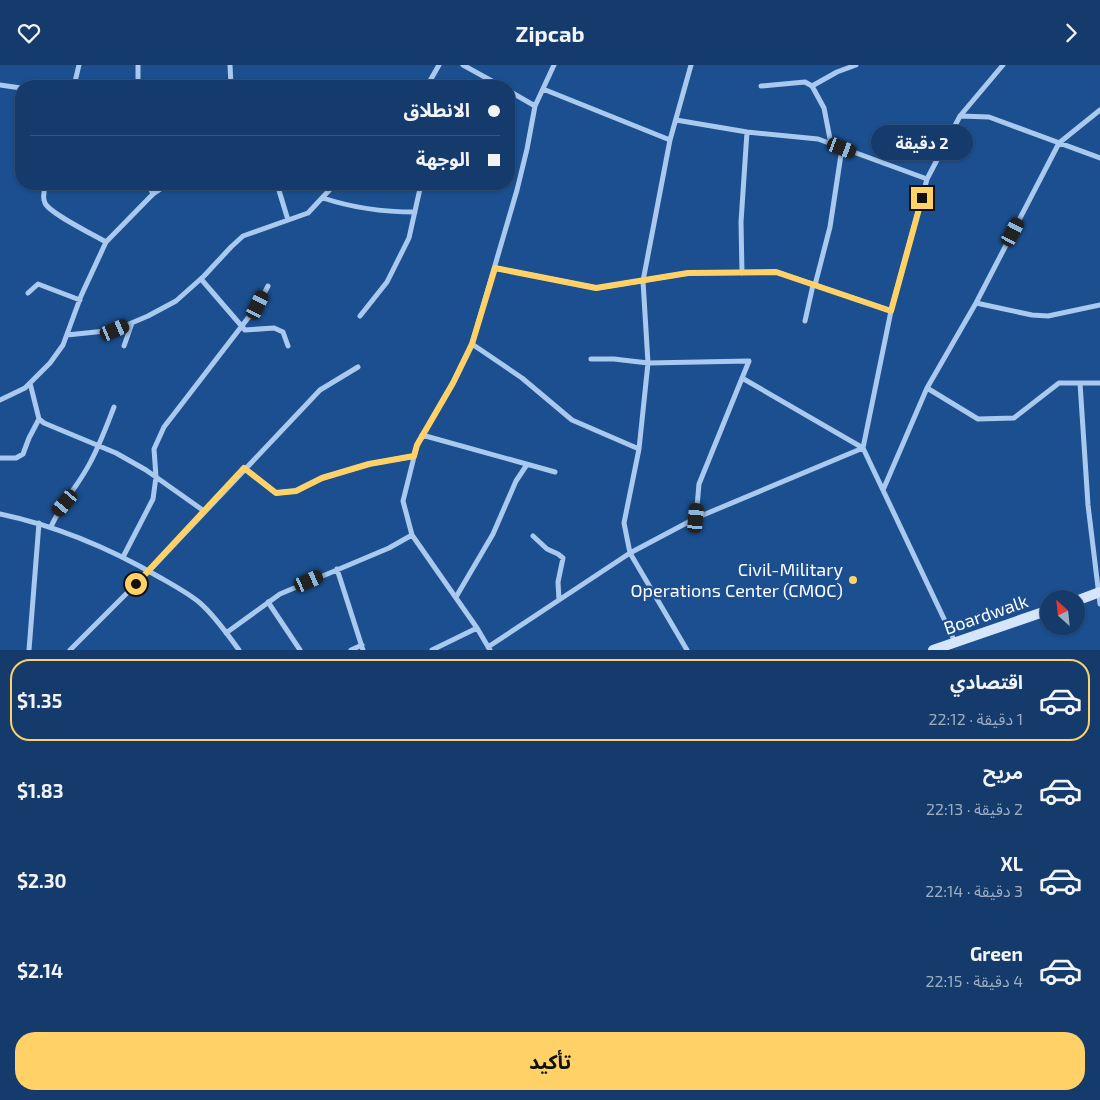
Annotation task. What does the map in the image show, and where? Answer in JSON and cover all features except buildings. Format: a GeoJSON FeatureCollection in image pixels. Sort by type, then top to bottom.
{"type":"FeatureCollection","features":[{"type":"Feature","properties":{"kind":"street"},"geometry":{"type":"LineString","coordinates":[[75,80],[79,65]]}},
{"type":"Feature","properties":{"kind":"street"},"geometry":{"type":"LineString","coordinates":[[138,65],[138,80]]}},
{"type":"Feature","properties":{"kind":"street"},"geometry":{"type":"LineString","coordinates":[[230,65],[231,80]]}},
{"type":"Feature","properties":{"kind":"street"},"geometry":{"type":"LineString","coordinates":[[431,80],[439,65]]}},
{"type":"Feature","properties":{"kind":"street"},"geometry":{"type":"LineString","coordinates":[[464,65],[490,80]]}},
{"type":"Feature","properties":{"kind":"street"},"geometry":{"type":"LineString","coordinates":[[554,65],[535,106],[528,149],[472,344],[453,383],[417,445],[403,501],[412,535],[477,628],[489,649],[630,553],[696,518],[864,448]]}},
{"type":"Feature","properties":{"kind":"street"},"geometry":{"type":"LineString","coordinates":[[687,650],[630,553],[624,523],[639,449],[648,363],[643,281],[670,140],[691,65]]}},
{"type":"Feature","properties":{"kind":"street"},"geometry":{"type":"LineString","coordinates":[[812,86],[837,72],[856,65]]}},
{"type":"Feature","properties":{"kind":"street"},"geometry":{"type":"LineString","coordinates":[[955,643],[864,448],[891,311],[927,179],[960,116],[1003,65]]}},
{"type":"Feature","properties":{"kind":"street"},"geometry":{"type":"LineString","coordinates":[[761,86],[805,82],[812,86],[824,108],[831,144]]}},
{"type":"Feature","properties":{"kind":"street"},"geometry":{"type":"LineString","coordinates":[[0,85],[15,87]]}},
{"type":"Feature","properties":{"kind":"street"},"geometry":{"type":"LineString","coordinates":[[543,89],[670,140]]}},
{"type":"Feature","properties":{"kind":"street"},"geometry":{"type":"LineString","coordinates":[[515,94],[535,106]]}},
{"type":"Feature","properties":{"kind":"street"},"geometry":{"type":"LineString","coordinates":[[883,490],[927,388],[976,303],[1059,143],[1100,110]]}},
{"type":"Feature","properties":{"kind":"street"},"geometry":{"type":"LineString","coordinates":[[960,116],[988,117],[1100,158]]}},
{"type":"Feature","properties":{"kind":"street"},"geometry":{"type":"LineString","coordinates":[[676,120],[747,132],[818,139],[927,179]]}},
{"type":"Feature","properties":{"kind":"street"},"geometry":{"type":"LineString","coordinates":[[742,273],[740,222],[747,132]]}},
{"type":"Feature","properties":{"kind":"street"},"geometry":{"type":"LineString","coordinates":[[806,321],[830,227],[842,148]]}},
{"type":"Feature","properties":{"kind":"street"},"geometry":{"type":"LineString","coordinates":[[43,190],[45,204],[54,213],[106,242]]}},
{"type":"Feature","properties":{"kind":"street"},"geometry":{"type":"LineString","coordinates":[[151,190],[153,194]]}},
{"type":"Feature","properties":{"kind":"street"},"geometry":{"type":"LineString","coordinates":[[0,399],[25,389],[50,363],[67,335],[80,300],[106,242],[159,190]]}},
{"type":"Feature","properties":{"kind":"street"},"geometry":{"type":"LineString","coordinates":[[279,190],[288,220]]}},
{"type":"Feature","properties":{"kind":"street"},"geometry":{"type":"LineString","coordinates":[[67,335],[115,330],[176,301],[201,279],[230,247],[243,236],[308,213],[330,190]]}},
{"type":"Feature","properties":{"kind":"street"},"geometry":{"type":"LineString","coordinates":[[360,316],[387,282],[409,238],[420,190]]}},
{"type":"Feature","properties":{"kind":"street"},"geometry":{"type":"LineString","coordinates":[[324,198],[346,205],[392,212],[415,212]]}},
{"type":"Feature","properties":{"kind":"street"},"geometry":{"type":"LineString","coordinates":[[495,268],[596,288],[688,273],[776,272],[891,311]]}},
{"type":"Feature","properties":{"kind":"street"},"geometry":{"type":"LineString","coordinates":[[201,279],[245,330],[274,328],[283,332],[288,346]]}},
{"type":"Feature","properties":{"kind":"street"},"geometry":{"type":"LineString","coordinates":[[28,293],[38,283],[80,300]]}},
{"type":"Feature","properties":{"kind":"street"},"geometry":{"type":"LineString","coordinates":[[123,557],[153,499],[156,477],[154,449],[164,427],[258,305],[268,286]]}},
{"type":"Feature","properties":{"kind":"street"},"geometry":{"type":"LineString","coordinates":[[976,303],[1032,315],[1048,315],[1100,305]]}},
{"type":"Feature","properties":{"kind":"street"},"geometry":{"type":"LineString","coordinates":[[124,346],[132,323]]}},
{"type":"Feature","properties":{"kind":"street"},"geometry":{"type":"LineString","coordinates":[[472,344],[522,378],[572,420],[639,449]]}},
{"type":"Feature","properties":{"kind":"street"},"geometry":{"type":"LineString","coordinates":[[591,359],[614,359],[648,363],[749,361],[699,484],[696,518]]}},
{"type":"Feature","properties":{"kind":"street"},"geometry":{"type":"LineString","coordinates":[[70,650],[320,390],[358,367]]}},
{"type":"Feature","properties":{"kind":"street"},"geometry":{"type":"LineString","coordinates":[[742,378],[864,448]]}},
{"type":"Feature","properties":{"kind":"street"},"geometry":{"type":"LineString","coordinates":[[30,383],[39,419],[44,423],[99,445],[156,477],[204,511]]}},
{"type":"Feature","properties":{"kind":"street"},"geometry":{"type":"LineString","coordinates":[[927,388],[978,419],[1014,418],[1059,383],[1100,383]]}},
{"type":"Feature","properties":{"kind":"street"},"geometry":{"type":"LineString","coordinates":[[1080,383],[1088,505],[1100,604]]}},
{"type":"Feature","properties":{"kind":"street"},"geometry":{"type":"LineString","coordinates":[[51,527],[58,510],[72,494],[92,461],[114,407]]}},
{"type":"Feature","properties":{"kind":"street"},"geometry":{"type":"LineString","coordinates":[[0,458],[16,458],[23,454],[28,438],[39,419]]}},
{"type":"Feature","properties":{"kind":"street"},"geometry":{"type":"LineString","coordinates":[[422,435],[554,473]]}},
{"type":"Feature","properties":{"kind":"street"},"geometry":{"type":"LineString","coordinates":[[244,468],[276,493],[296,491],[322,478],[369,464],[414,456]]}},
{"type":"Feature","properties":{"kind":"street"},"geometry":{"type":"LineString","coordinates":[[456,597],[493,534],[516,481],[526,466]]}},
{"type":"Feature","properties":{"kind":"street"},"geometry":{"type":"LineString","coordinates":[[0,514],[51,527],[123,557],[148,571],[201,604],[240,650]]}},
{"type":"Feature","properties":{"kind":"street"},"geometry":{"type":"LineString","coordinates":[[30,650],[39,523]]}},
{"type":"Feature","properties":{"kind":"street"},"geometry":{"type":"LineString","coordinates":[[226,633],[280,595],[412,535]]}},
{"type":"Feature","properties":{"kind":"street"},"geometry":{"type":"LineString","coordinates":[[533,536],[547,549],[563,558],[558,582],[559,600]]}},
{"type":"Feature","properties":{"kind":"street"},"geometry":{"type":"LineString","coordinates":[[337,569],[363,647],[350,650]]}},
{"type":"Feature","properties":{"kind":"street"},"geometry":{"type":"LineString","coordinates":[[1085,598],[1099,593]]}},
{"type":"Feature","properties":{"kind":"street"},"geometry":{"type":"LineString","coordinates":[[268,602],[300,650]]}},
{"type":"Feature","properties":{"kind":"street","name":"Boardwalk"},"geometry":{"type":"LineString","coordinates":[[933,650],[1040,613]]}},
{"type":"Feature","properties":{"kind":"street"},"geometry":{"type":"LineString","coordinates":[[432,650],[477,628]]}},
{"type":"Feature","properties":{"kind":"place","name":"Civil-Military Operations Center (CMOC)"},"geometry":{"type":"Point","coordinates":[853,580]}},
{"type":"Feature","properties":{"kind":"route"},"geometry":{"type":"LineString","coordinates":[[136,584],[244,468],[276,493],[296,491],[322,478],[369,464],[414,456],[417,445],[453,383],[472,344],[495,268],[596,288],[688,273],[776,272],[891,311],[922,198]]}}]}
